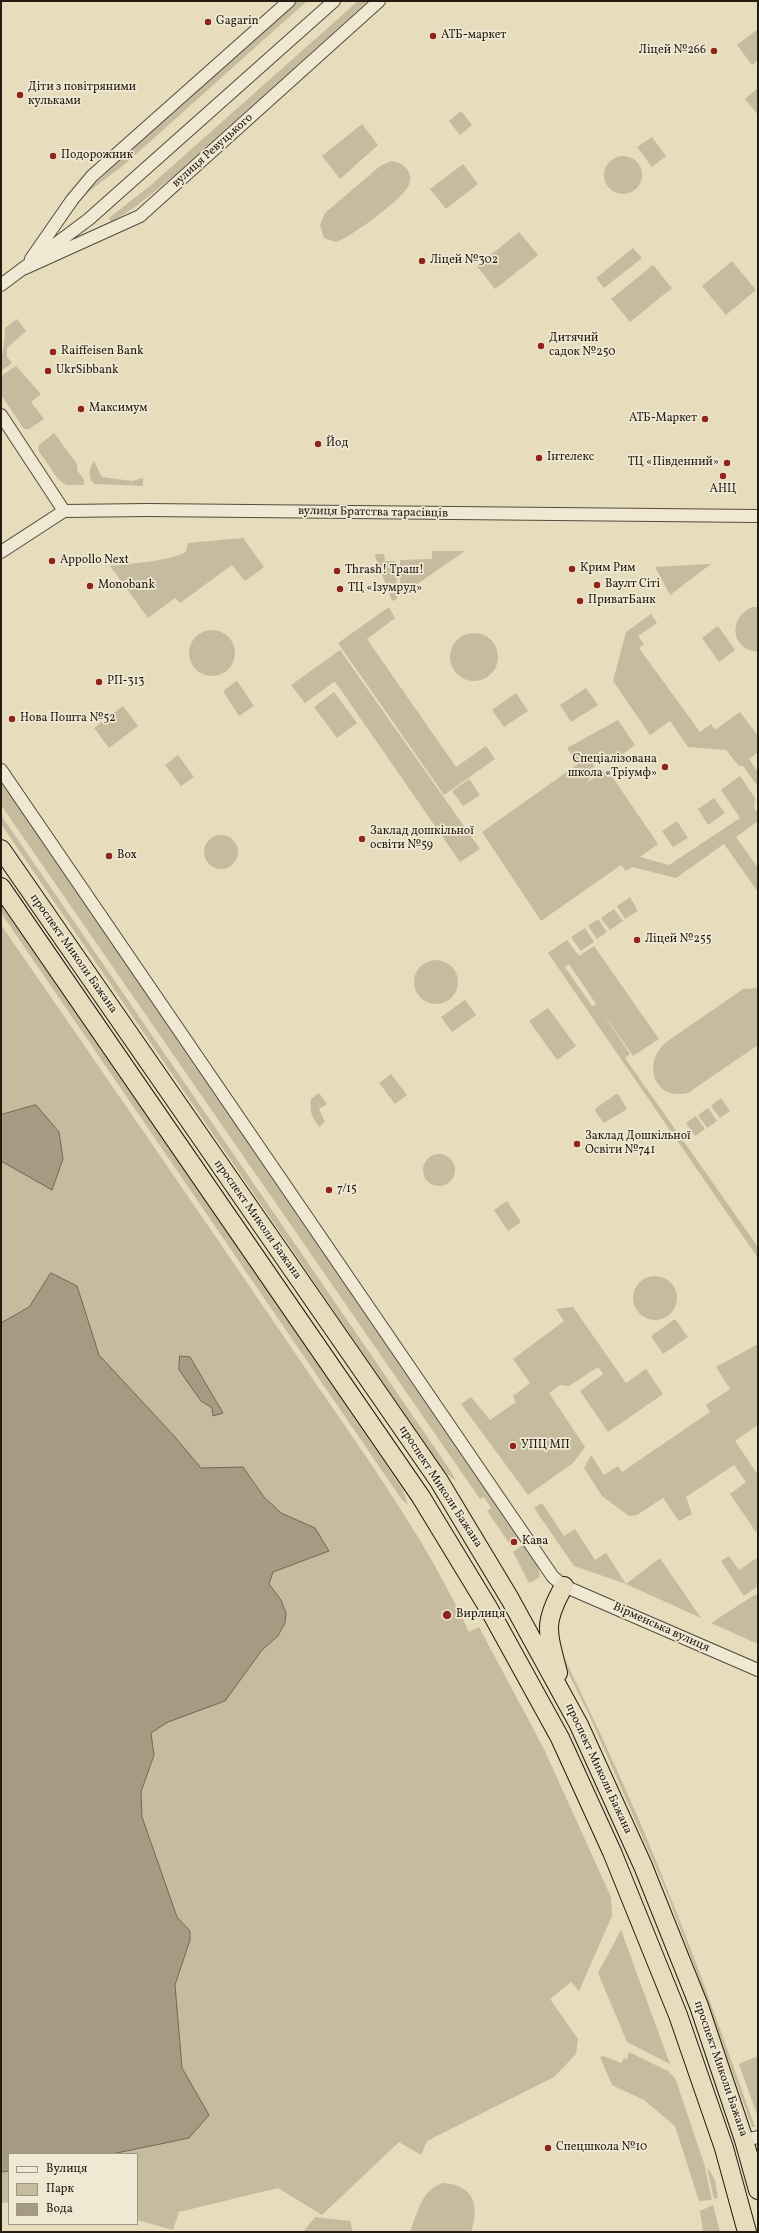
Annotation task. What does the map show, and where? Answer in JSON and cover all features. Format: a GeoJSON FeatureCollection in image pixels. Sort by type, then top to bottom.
{"type":"FeatureCollection","features":[{"type":"Feature","properties":{"kind":"highway","name":"проспект Миколи Бажана"},"geometry":{"type":"LineString","coordinates":[[1,849],[440,1481],[510,1599],[562,1693],[643,1866],[751,2139],[758,2190]]}},
{"type":"Feature","properties":{"kind":"highway","name":"проспект Миколи Бажана"},"geometry":{"type":"LineString","coordinates":[[1,887],[421,1498],[493,1615],[560,1738],[628,1890],[699,2072],[724,2148],[747,2232]]}},
{"type":"Feature","properties":{"kind":"highway"},"geometry":{"type":"LineString","coordinates":[[562,1693],[548,1628],[550,1612],[564,1586]]}},
{"type":"Feature","properties":{"kind":"street","name":"вулиця Ревуцького"},"geometry":{"type":"LineString","coordinates":[[1,285],[89,219],[334,1]]}},
{"type":"Feature","properties":{"kind":"street","name":"вулиця Ревуцького"},"geometry":{"type":"LineString","coordinates":[[25,268],[140,216],[379,1]]}},
{"type":"Feature","properties":{"kind":"street","name":"вулиця Ревуцького"},"geometry":{"type":"LineString","coordinates":[[25,268],[72,200],[92,176],[284,3]]}},
{"type":"Feature","properties":{"kind":"street"},"geometry":{"type":"LineString","coordinates":[[1,415],[64,511],[1,552]]}},
{"type":"Feature","properties":{"kind":"street","name":"вулиця Братства тарасівців"},"geometry":{"type":"LineString","coordinates":[[64,511],[148,510],[758,516]]}},
{"type":"Feature","properties":{"kind":"street"},"geometry":{"type":"LineString","coordinates":[[1,770],[553,1577],[564,1586]]}},
{"type":"Feature","properties":{"kind":"street","name":"Вірменська вулиця"},"geometry":{"type":"LineString","coordinates":[[564,1586],[758,1670]]}},
{"type":"Feature","properties":{"kind":"green space"},"geometry":{"type":"Polygon","coordinates":[[[296,1],[307,1],[125,164],[83,196],[117,162],[296,1]]]}},
{"type":"Feature","properties":{"kind":"green space"},"geometry":{"type":"Polygon","coordinates":[[[358,1],[368,1],[175,175],[135,207],[112,222],[110,221],[109,218],[151,185],[358,1]]]}},
{"type":"Feature","properties":{"kind":"green space"},"geometry":{"type":"Polygon","coordinates":[[[758,29],[758,60],[752,65],[737,45],[758,29]]]}},
{"type":"Feature","properties":{"kind":"green space"},"geometry":{"type":"Polygon","coordinates":[[[758,88],[758,115],[745,99],[758,88]]]}},
{"type":"Feature","properties":{"kind":"green space"},"geometry":{"type":"Polygon","coordinates":[[[461,111],[472,125],[460,135],[449,121],[461,111]]]}},
{"type":"Feature","properties":{"kind":"green space"},"geometry":{"type":"Polygon","coordinates":[[[362,124],[378,145],[340,179],[322,156],[362,124]]]}},
{"type":"Feature","properties":{"kind":"green space"},"geometry":{"type":"Polygon","coordinates":[[[652,137],[666,156],[652,167],[637,147],[652,137]]]}},
{"type":"Feature","properties":{"kind":"green space"},"geometry":{"type":"Polygon","coordinates":[[[623,156],[633,159],[639,165],[642,175],[639,185],[633,191],[623,194],[613,191],[607,185],[604,175],[607,165],[613,159],[623,156]]]}},
{"type":"Feature","properties":{"kind":"green space"},"geometry":{"type":"Polygon","coordinates":[[[391,161],[397,162],[406,168],[410,176],[408,186],[400,197],[383,212],[343,239],[336,242],[324,238],[320,225],[325,213],[380,166],[391,161]]]}},
{"type":"Feature","properties":{"kind":"green space"},"geometry":{"type":"Polygon","coordinates":[[[463,164],[478,184],[446,209],[430,189],[463,164]]]}},
{"type":"Feature","properties":{"kind":"green space"},"geometry":{"type":"Polygon","coordinates":[[[519,232],[538,255],[495,289],[477,266],[519,232]]]}},
{"type":"Feature","properties":{"kind":"green space"},"geometry":{"type":"Polygon","coordinates":[[[633,248],[642,258],[604,288],[596,278],[633,248]]]}},
{"type":"Feature","properties":{"kind":"green space"},"geometry":{"type":"Polygon","coordinates":[[[732,261],[756,290],[726,315],[702,286],[732,261]]]}},
{"type":"Feature","properties":{"kind":"green space"},"geometry":{"type":"Polygon","coordinates":[[[653,265],[672,288],[630,322],[611,299],[653,265]]]}},
{"type":"Feature","properties":{"kind":"green space"},"geometry":{"type":"Polygon","coordinates":[[[17,319],[26,331],[7,348],[7,357],[12,363],[1,371],[5,328],[17,319]]]}},
{"type":"Feature","properties":{"kind":"green space"},"geometry":{"type":"Polygon","coordinates":[[[16,366],[41,394],[31,402],[44,419],[29,429],[24,429],[1,395],[1,376],[16,366]]]}},
{"type":"Feature","properties":{"kind":"green space"},"geometry":{"type":"Polygon","coordinates":[[[54,433],[77,464],[77,470],[84,480],[84,485],[66,485],[58,479],[38,450],[39,445],[54,433]]]}},
{"type":"Feature","properties":{"kind":"green space"},"geometry":{"type":"Polygon","coordinates":[[[94,461],[102,477],[132,481],[143,478],[143,486],[94,484],[90,478],[90,472],[94,461]]]}},
{"type":"Feature","properties":{"kind":"green space"},"geometry":{"type":"Polygon","coordinates":[[[243,538],[264,567],[245,581],[232,565],[180,603],[175,598],[148,618],[110,566],[177,556],[186,552],[188,543],[243,538]]]}},
{"type":"Feature","properties":{"kind":"green space"},"geometry":{"type":"Polygon","coordinates":[[[432,551],[465,551],[400,596],[400,560],[432,559],[432,551]]]}},
{"type":"Feature","properties":{"kind":"green space"},"geometry":{"type":"Polygon","coordinates":[[[376,554],[384,554],[385,561],[396,561],[397,599],[392,601],[375,556],[376,554]]]}},
{"type":"Feature","properties":{"kind":"green space"},"geometry":{"type":"Polygon","coordinates":[[[711,564],[670,595],[655,567],[711,564]]]}},
{"type":"Feature","properties":{"kind":"green space"},"geometry":{"type":"Polygon","coordinates":[[[389,607],[395,618],[367,639],[456,767],[486,746],[495,759],[444,795],[338,643],[389,607]]]}},
{"type":"Feature","properties":{"kind":"green space"},"geometry":{"type":"Polygon","coordinates":[[[752,607],[758,607],[758,652],[749,650],[742,645],[737,639],[736,632],[736,625],[739,618],[744,612],[752,607]]]}},
{"type":"Feature","properties":{"kind":"green space"},"geometry":{"type":"Polygon","coordinates":[[[651,614],[657,623],[638,636],[644,644],[639,648],[700,732],[711,724],[715,730],[740,712],[758,736],[758,752],[749,759],[758,772],[758,787],[743,766],[739,766],[726,750],[688,747],[670,721],[650,735],[613,681],[626,632],[651,614]]]}},
{"type":"Feature","properties":{"kind":"green space"},"geometry":{"type":"Polygon","coordinates":[[[718,626],[735,650],[719,662],[702,638],[718,626]]]}},
{"type":"Feature","properties":{"kind":"green space"},"geometry":{"type":"Polygon","coordinates":[[[212,630],[225,634],[231,640],[235,653],[231,666],[225,672],[212,676],[199,672],[193,666],[189,653],[193,640],[199,634],[212,630]]]}},
{"type":"Feature","properties":{"kind":"green space"},"geometry":{"type":"Polygon","coordinates":[[[469,633],[479,633],[491,640],[498,652],[498,662],[491,674],[479,681],[469,681],[461,677],[454,670],[450,662],[450,652],[454,644],[461,637],[469,633]]]}},
{"type":"Feature","properties":{"kind":"green space"},"geometry":{"type":"Polygon","coordinates":[[[340,650],[480,849],[460,862],[336,683],[334,682],[305,703],[291,685],[340,650]]]}},
{"type":"Feature","properties":{"kind":"green space"},"geometry":{"type":"Polygon","coordinates":[[[237,681],[254,706],[239,716],[223,691],[237,681]]]}},
{"type":"Feature","properties":{"kind":"green space"},"geometry":{"type":"Polygon","coordinates":[[[586,688],[598,705],[571,722],[560,705],[586,688]]]}},
{"type":"Feature","properties":{"kind":"green space"},"geometry":{"type":"Polygon","coordinates":[[[334,692],[357,723],[337,738],[314,707],[334,692]]]}},
{"type":"Feature","properties":{"kind":"green space"},"geometry":{"type":"Polygon","coordinates":[[[516,693],[528,711],[504,727],[492,710],[516,693]]]}},
{"type":"Feature","properties":{"kind":"green space"},"geometry":{"type":"Polygon","coordinates":[[[123,706],[138,726],[109,748],[94,728],[123,706]]]}},
{"type":"Feature","properties":{"kind":"green space"},"geometry":{"type":"Polygon","coordinates":[[[618,720],[635,745],[609,764],[599,751],[588,782],[607,769],[658,844],[640,857],[669,865],[740,818],[721,790],[740,776],[755,798],[754,808],[758,812],[758,821],[736,837],[758,868],[758,892],[724,844],[676,878],[632,867],[626,871],[621,865],[541,921],[482,832],[578,764],[567,748],[618,720]]]}},
{"type":"Feature","properties":{"kind":"green space"},"geometry":{"type":"Polygon","coordinates":[[[178,755],[194,777],[181,786],[165,765],[178,755]]]}},
{"type":"Feature","properties":{"kind":"green space"},"geometry":{"type":"Polygon","coordinates":[[[469,779],[480,795],[463,806],[452,791],[469,779]]]}},
{"type":"Feature","properties":{"kind":"green space"},"geometry":{"type":"Polygon","coordinates":[[[1,780],[523,1538],[511,1546],[487,1511],[491,1508],[484,1497],[480,1499],[1,805],[1,780]]]}},
{"type":"Feature","properties":{"kind":"green space"},"geometry":{"type":"Polygon","coordinates":[[[714,798],[725,813],[708,825],[698,809],[714,798]]]}},
{"type":"Feature","properties":{"kind":"green space"},"geometry":{"type":"Polygon","coordinates":[[[1,815],[450,1470],[456,1481],[444,1472],[1,824],[1,815]]]}},
{"type":"Feature","properties":{"kind":"green space"},"geometry":{"type":"Polygon","coordinates":[[[677,821],[688,838],[673,847],[662,831],[677,821]]]}},
{"type":"Feature","properties":{"kind":"green space"},"geometry":{"type":"Polygon","coordinates":[[[221,835],[233,840],[238,852],[233,864],[221,869],[209,864],[204,852],[209,840],[221,835]]]}},
{"type":"Feature","properties":{"kind":"green space"},"geometry":{"type":"Polygon","coordinates":[[[630,897],[638,911],[625,919],[617,906],[630,897]]]}},
{"type":"Feature","properties":{"kind":"green space"},"geometry":{"type":"Polygon","coordinates":[[[1,901],[403,1490],[408,1505],[402,1500],[1,913],[1,901]]]}},
{"type":"Feature","properties":{"kind":"green space"},"geometry":{"type":"Polygon","coordinates":[[[614,909],[623,921],[610,930],[601,918],[614,909]]]}},
{"type":"Feature","properties":{"kind":"green space"},"geometry":{"type":"Polygon","coordinates":[[[598,919],[607,932],[597,939],[588,926],[598,919]]]}},
{"type":"Feature","properties":{"kind":"green space"},"geometry":{"type":"Polygon","coordinates":[[[1,925],[364,1453],[431,1559],[469,1632],[479,1627],[544,1749],[611,1897],[612,1916],[579,1991],[571,1982],[550,1999],[578,2039],[576,2054],[554,2077],[427,2141],[421,2155],[399,2142],[322,2215],[278,2188],[179,2212],[173,2230],[138,2220],[138,2153],[90,2153],[191,2084],[182,2068],[175,1985],[190,1940],[190,1931],[177,1917],[142,1817],[141,1792],[154,1755],[151,1733],[234,1508],[29,1307],[14,1316],[1,1328],[1,925]],[[328,1551],[268,1569],[260,1653],[278,1636],[283,1629],[285,1622],[284,1609],[278,1596],[269,1584],[273,1572],[328,1551]]]}},
{"type":"Feature","properties":{"kind":"green space"},"geometry":{"type":"Polygon","coordinates":[[[585,928],[594,942],[581,951],[571,937],[585,928]]]}},
{"type":"Feature","properties":{"kind":"green space"},"geometry":{"type":"Polygon","coordinates":[[[567,940],[579,956],[594,946],[659,1039],[633,1056],[596,1004],[630,1054],[625,1058],[758,1247],[758,1258],[548,953],[567,940]],[[569,964],[565,967],[592,1006],[596,1004],[569,964]]]}},
{"type":"Feature","properties":{"kind":"green space"},"geometry":{"type":"Polygon","coordinates":[[[436,960],[448,964],[454,970],[458,982],[454,994],[448,1000],[436,1004],[424,1000],[418,994],[414,982],[418,970],[424,964],[436,960]]]}},
{"type":"Feature","properties":{"kind":"green space"},"geometry":{"type":"Polygon","coordinates":[[[758,988],[758,1045],[688,1093],[676,1094],[667,1092],[660,1086],[655,1079],[653,1070],[654,1061],[658,1052],[665,1043],[743,989],[758,988]]]}},
{"type":"Feature","properties":{"kind":"green space"},"geometry":{"type":"Polygon","coordinates":[[[465,1000],[476,1015],[452,1032],[441,1017],[465,1000]]]}},
{"type":"Feature","properties":{"kind":"green space"},"geometry":{"type":"Polygon","coordinates":[[[548,1008],[576,1046],[557,1060],[529,1021],[548,1008]]]}},
{"type":"Feature","properties":{"kind":"green space"},"geometry":{"type":"Polygon","coordinates":[[[391,1074],[407,1095],[395,1104],[379,1083],[391,1074]]]}},
{"type":"Feature","properties":{"kind":"green space"},"geometry":{"type":"Polygon","coordinates":[[[319,1093],[327,1104],[319,1109],[325,1122],[319,1127],[313,1117],[310,1107],[311,1099],[319,1093]]]}},
{"type":"Feature","properties":{"kind":"green space"},"geometry":{"type":"Polygon","coordinates":[[[616,1094],[619,1095],[627,1109],[604,1123],[595,1111],[596,1108],[616,1094]]]}},
{"type":"Feature","properties":{"kind":"green space"},"geometry":{"type":"Polygon","coordinates":[[[721,1098],[730,1111],[720,1118],[711,1106],[721,1098]]]}},
{"type":"Feature","properties":{"kind":"green space"},"geometry":{"type":"Polygon","coordinates":[[[708,1108],[717,1121],[707,1128],[698,1115],[708,1108]]]}},
{"type":"Feature","properties":{"kind":"green space"},"geometry":{"type":"Polygon","coordinates":[[[696,1116],[705,1129],[695,1136],[686,1123],[696,1116]]]}},
{"type":"Feature","properties":{"kind":"green space"},"geometry":{"type":"Polygon","coordinates":[[[436,1154],[442,1154],[452,1161],[455,1170],[454,1176],[448,1183],[442,1186],[436,1186],[426,1179],[423,1173],[423,1167],[430,1157],[436,1154]]]}},
{"type":"Feature","properties":{"kind":"green space"},"geometry":{"type":"Polygon","coordinates":[[[507,1201],[521,1222],[508,1231],[494,1210],[507,1201]]]}},
{"type":"Feature","properties":{"kind":"green space"},"geometry":{"type":"Polygon","coordinates":[[[659,1276],[671,1282],[676,1290],[676,1306],[671,1314],[663,1319],[651,1320],[639,1314],[634,1306],[633,1294],[639,1282],[647,1277],[659,1276]]]}},
{"type":"Feature","properties":{"kind":"green space"},"geometry":{"type":"Polygon","coordinates":[[[573,1307],[626,1383],[646,1369],[663,1394],[608,1432],[580,1391],[603,1374],[598,1367],[569,1386],[560,1385],[549,1393],[585,1447],[573,1463],[528,1495],[461,1404],[471,1397],[490,1420],[516,1402],[513,1396],[530,1383],[513,1359],[564,1321],[556,1309],[573,1307]]]}},
{"type":"Feature","properties":{"kind":"green space"},"geometry":{"type":"Polygon","coordinates":[[[675,1319],[688,1337],[663,1354],[651,1336],[675,1319]]]}},
{"type":"Feature","properties":{"kind":"green space"},"geometry":{"type":"Polygon","coordinates":[[[758,1344],[758,1425],[735,1441],[758,1475],[758,1531],[756,1532],[730,1494],[746,1482],[734,1465],[686,1497],[692,1514],[679,1521],[663,1498],[637,1515],[629,1516],[602,1496],[584,1468],[591,1455],[604,1475],[618,1466],[622,1472],[710,1412],[706,1405],[730,1389],[716,1367],[758,1344]]]}},
{"type":"Feature","properties":{"kind":"green space"},"geometry":{"type":"Polygon","coordinates":[[[542,1503],[564,1536],[575,1529],[595,1560],[606,1553],[626,1584],[574,1566],[534,1508],[542,1503]]]}},
{"type":"Feature","properties":{"kind":"green space"},"geometry":{"type":"Polygon","coordinates":[[[526,1543],[537,1559],[540,1577],[529,1583],[513,1552],[526,1543]]]}},
{"type":"Feature","properties":{"kind":"green space"},"geometry":{"type":"Polygon","coordinates":[[[729,1556],[739,1570],[758,1557],[758,1586],[744,1596],[721,1561],[729,1556]]]}},
{"type":"Feature","properties":{"kind":"green space"},"geometry":{"type":"Polygon","coordinates":[[[660,1558],[701,1618],[626,1584],[660,1558]]]}},
{"type":"Feature","properties":{"kind":"green space"},"geometry":{"type":"Polygon","coordinates":[[[756,1594],[758,1598],[758,1644],[711,1623],[756,1594]]]}},
{"type":"Feature","properties":{"kind":"green space"},"geometry":{"type":"Polygon","coordinates":[[[561,1651],[642,1826],[701,1976],[755,2127],[752,2127],[699,1978],[664,1886],[590,1717],[564,1664],[561,1651]]]}},
{"type":"Feature","properties":{"kind":"green space"},"geometry":{"type":"Polygon","coordinates":[[[621,1930],[670,2064],[627,2042],[598,1973],[621,1930]]]}},
{"type":"Feature","properties":{"kind":"green space"},"geometry":{"type":"Polygon","coordinates":[[[629,2052],[668,2071],[675,2078],[704,2163],[712,2200],[699,2201],[675,2126],[644,2100],[612,2085],[600,2057],[603,2056],[621,2063],[624,2058],[627,2059],[629,2052]]]}},
{"type":"Feature","properties":{"kind":"green space"},"geometry":{"type":"Polygon","coordinates":[[[758,2056],[758,2118],[739,2064],[758,2056]]]}},
{"type":"Feature","properties":{"kind":"green space"},"geometry":{"type":"Polygon","coordinates":[[[707,2167],[715,2180],[718,2198],[714,2199],[707,2167]]]}},
{"type":"Feature","properties":{"kind":"green space"},"geometry":{"type":"Polygon","coordinates":[[[8,2171],[8,2202],[1,2203],[1,2172],[8,2171]]]}},
{"type":"Feature","properties":{"kind":"green space"},"geometry":{"type":"Polygon","coordinates":[[[443,2183],[462,2188],[472,2198],[475,2214],[471,2232],[410,2232],[425,2196],[436,2186],[443,2183]]]}},
{"type":"Feature","properties":{"kind":"green space"},"geometry":{"type":"Polygon","coordinates":[[[713,2205],[720,2232],[703,2232],[700,2211],[713,2205]]]}},
{"type":"Feature","properties":{"kind":"green space"},"geometry":{"type":"Polygon","coordinates":[[[315,2217],[350,2221],[353,2232],[303,2232],[315,2217]]]}},
{"type":"Feature","properties":{"kind":"water"},"geometry":{"type":"Polygon","coordinates":[[[36,1105],[59,1132],[63,1159],[52,1190],[1,1161],[1,1115],[36,1105]]]}},
{"type":"Feature","properties":{"kind":"water"},"geometry":{"type":"Polygon","coordinates":[[[51,1273],[77,1286],[99,1355],[175,1437],[201,1468],[243,1467],[264,1497],[281,1513],[315,1528],[329,1551],[273,1572],[269,1584],[281,1600],[286,1613],[285,1623],[278,1636],[262,1650],[225,1701],[168,1722],[151,1733],[154,1755],[141,1792],[142,1817],[177,1917],[190,1931],[190,1940],[175,1985],[182,2068],[209,2115],[189,2138],[117,2153],[8,2153],[8,2171],[1,2172],[1,1323],[29,1307],[51,1273]]]}},
{"type":"Feature","properties":{"kind":"water"},"geometry":{"type":"Polygon","coordinates":[[[180,1356],[190,1357],[223,1413],[213,1416],[212,1408],[201,1401],[179,1370],[180,1356]]]}},
{"type":"Feature","properties":{"kind":"place","name":"Gagarin"},"geometry":{"type":"Point","coordinates":[208,22]}},
{"type":"Feature","properties":{"kind":"place","name":"АТБ-маркет"},"geometry":{"type":"Point","coordinates":[433,36]}},
{"type":"Feature","properties":{"kind":"place","name":"Ліцей №266"},"geometry":{"type":"Point","coordinates":[714,51]}},
{"type":"Feature","properties":{"kind":"place","name":"Діти з повітряними кульками"},"geometry":{"type":"Point","coordinates":[20,95]}},
{"type":"Feature","properties":{"kind":"place","name":"Подорожник"},"geometry":{"type":"Point","coordinates":[53,156]}},
{"type":"Feature","properties":{"kind":"place","name":"Ліцей №302"},"geometry":{"type":"Point","coordinates":[422,261]}},
{"type":"Feature","properties":{"kind":"place","name":"Дитячий садок №250"},"geometry":{"type":"Point","coordinates":[541,346]}},
{"type":"Feature","properties":{"kind":"place","name":"Raiffeisen Bank"},"geometry":{"type":"Point","coordinates":[53,352]}},
{"type":"Feature","properties":{"kind":"place","name":"UkrSibbank"},"geometry":{"type":"Point","coordinates":[48,371]}},
{"type":"Feature","properties":{"kind":"place","name":"Максимум"},"geometry":{"type":"Point","coordinates":[81,409]}},
{"type":"Feature","properties":{"kind":"place","name":"АТБ-Маркет"},"geometry":{"type":"Point","coordinates":[705,419]}},
{"type":"Feature","properties":{"kind":"place","name":"Йод"},"geometry":{"type":"Point","coordinates":[318,444]}},
{"type":"Feature","properties":{"kind":"place","name":"Інтелекс"},"geometry":{"type":"Point","coordinates":[539,458]}},
{"type":"Feature","properties":{"kind":"place","name":"ТЦ «Південний»"},"geometry":{"type":"Point","coordinates":[727,463]}},
{"type":"Feature","properties":{"kind":"place","name":"АНЦ"},"geometry":{"type":"Point","coordinates":[723,476]}},
{"type":"Feature","properties":{"kind":"place","name":"Appollo Next"},"geometry":{"type":"Point","coordinates":[52,561]}},
{"type":"Feature","properties":{"kind":"place","name":"Крим Рим"},"geometry":{"type":"Point","coordinates":[572,569]}},
{"type":"Feature","properties":{"kind":"place","name":"Thrash! Траш!"},"geometry":{"type":"Point","coordinates":[337,571]}},
{"type":"Feature","properties":{"kind":"place","name":"Ваулт Сіті"},"geometry":{"type":"Point","coordinates":[597,585]}},
{"type":"Feature","properties":{"kind":"place","name":"Monobank"},"geometry":{"type":"Point","coordinates":[90,586]}},
{"type":"Feature","properties":{"kind":"place","name":"ТЦ «Ізумруд»"},"geometry":{"type":"Point","coordinates":[340,589]}},
{"type":"Feature","properties":{"kind":"place","name":"ПриватБанк"},"geometry":{"type":"Point","coordinates":[580,601]}},
{"type":"Feature","properties":{"kind":"place","name":"РП-313"},"geometry":{"type":"Point","coordinates":[99,682]}},
{"type":"Feature","properties":{"kind":"place","name":"Нова Пошта №52"},"geometry":{"type":"Point","coordinates":[12,719]}},
{"type":"Feature","properties":{"kind":"place","name":"Спеціалізована школа «Тріумф»"},"geometry":{"type":"Point","coordinates":[665,767]}},
{"type":"Feature","properties":{"kind":"place","name":"Заклад дошкільної освіти №59"},"geometry":{"type":"Point","coordinates":[362,839]}},
{"type":"Feature","properties":{"kind":"place","name":"Box"},"geometry":{"type":"Point","coordinates":[109,856]}},
{"type":"Feature","properties":{"kind":"place","name":"Ліцей №255"},"geometry":{"type":"Point","coordinates":[637,940]}},
{"type":"Feature","properties":{"kind":"place","name":"Заклад Дошкільної Освіти №741"},"geometry":{"type":"Point","coordinates":[577,1144]}},
{"type":"Feature","properties":{"kind":"place","name":"7/15"},"geometry":{"type":"Point","coordinates":[329,1190]}},
{"type":"Feature","properties":{"kind":"place","name":"УПЦ МП"},"geometry":{"type":"Point","coordinates":[513,1446]}},
{"type":"Feature","properties":{"kind":"place","name":"Кава"},"geometry":{"type":"Point","coordinates":[514,1542]}},
{"type":"Feature","properties":{"kind":"place","name":"Вирлиця"},"geometry":{"type":"Point","coordinates":[447,1615]}},
{"type":"Feature","properties":{"kind":"place","name":"Спецшкола №10"},"geometry":{"type":"Point","coordinates":[548,2148]}}]}
